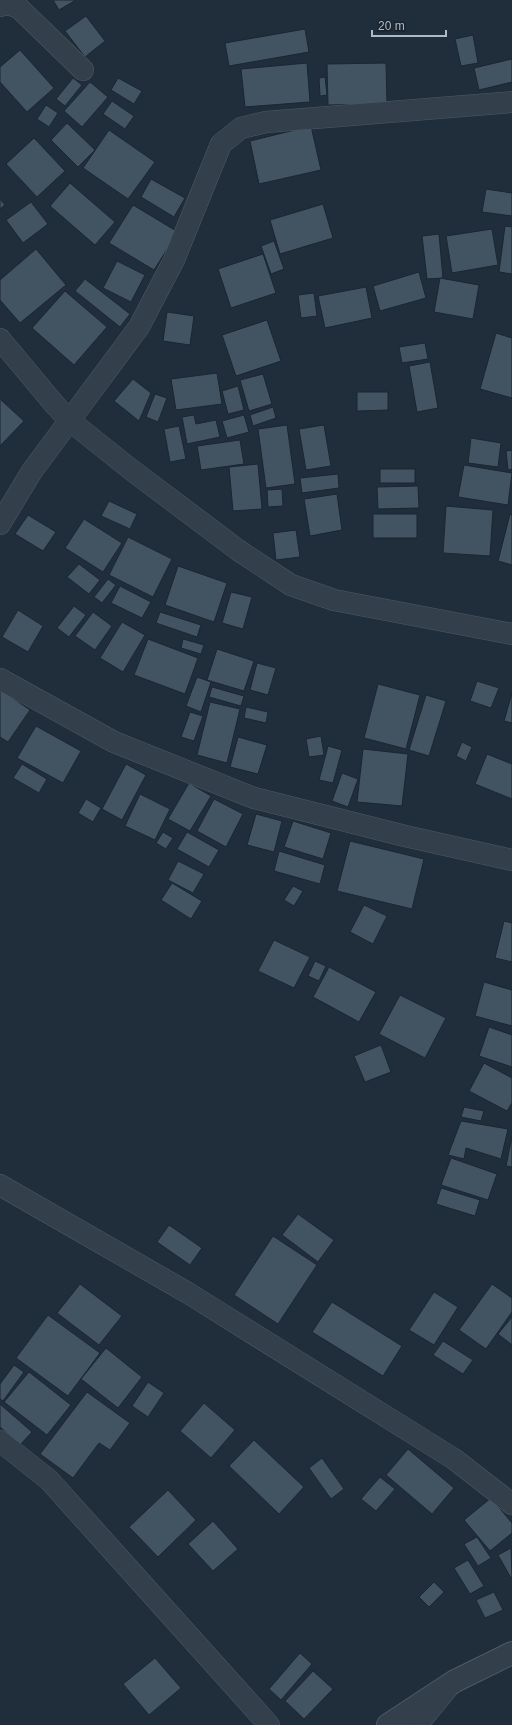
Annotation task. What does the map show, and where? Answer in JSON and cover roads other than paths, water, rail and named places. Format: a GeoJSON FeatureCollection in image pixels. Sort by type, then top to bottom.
{"type":"FeatureCollection","features":[{"type":"Feature","properties":{"kind":"street"},"geometry":{"type":"LineString","coordinates":[[0,6],[6,4],[18,7],[83,70]]}},
{"type":"Feature","properties":{"kind":"street"},"geometry":{"type":"LineString","coordinates":[[0,524],[32,471],[139,327],[174,260],[221,144],[241,128],[266,122],[512,102]]}},
{"type":"Feature","properties":{"kind":"street"},"geometry":{"type":"LineString","coordinates":[[0,339],[55,405],[70,420],[129,468],[238,550],[291,585],[334,600],[512,634]]}},
{"type":"Feature","properties":{"kind":"street"},"geometry":{"type":"LineString","coordinates":[[0,679],[114,742],[254,798],[405,836],[512,860]]}},
{"type":"Feature","properties":{"kind":"street"},"geometry":{"type":"LineString","coordinates":[[0,1186],[195,1297],[454,1459],[512,1504]]}},
{"type":"Feature","properties":{"kind":"street"},"geometry":{"type":"LineString","coordinates":[[0,1441],[49,1480],[270,1725]]}},
{"type":"Feature","properties":{"kind":"street"},"geometry":{"type":"LineString","coordinates":[[388,1725],[455,1681],[512,1653]]}},
{"type":"Feature","properties":{"kind":"street"},"geometry":{"type":"LineString","coordinates":[[417,1725],[455,1681]]}}]}
